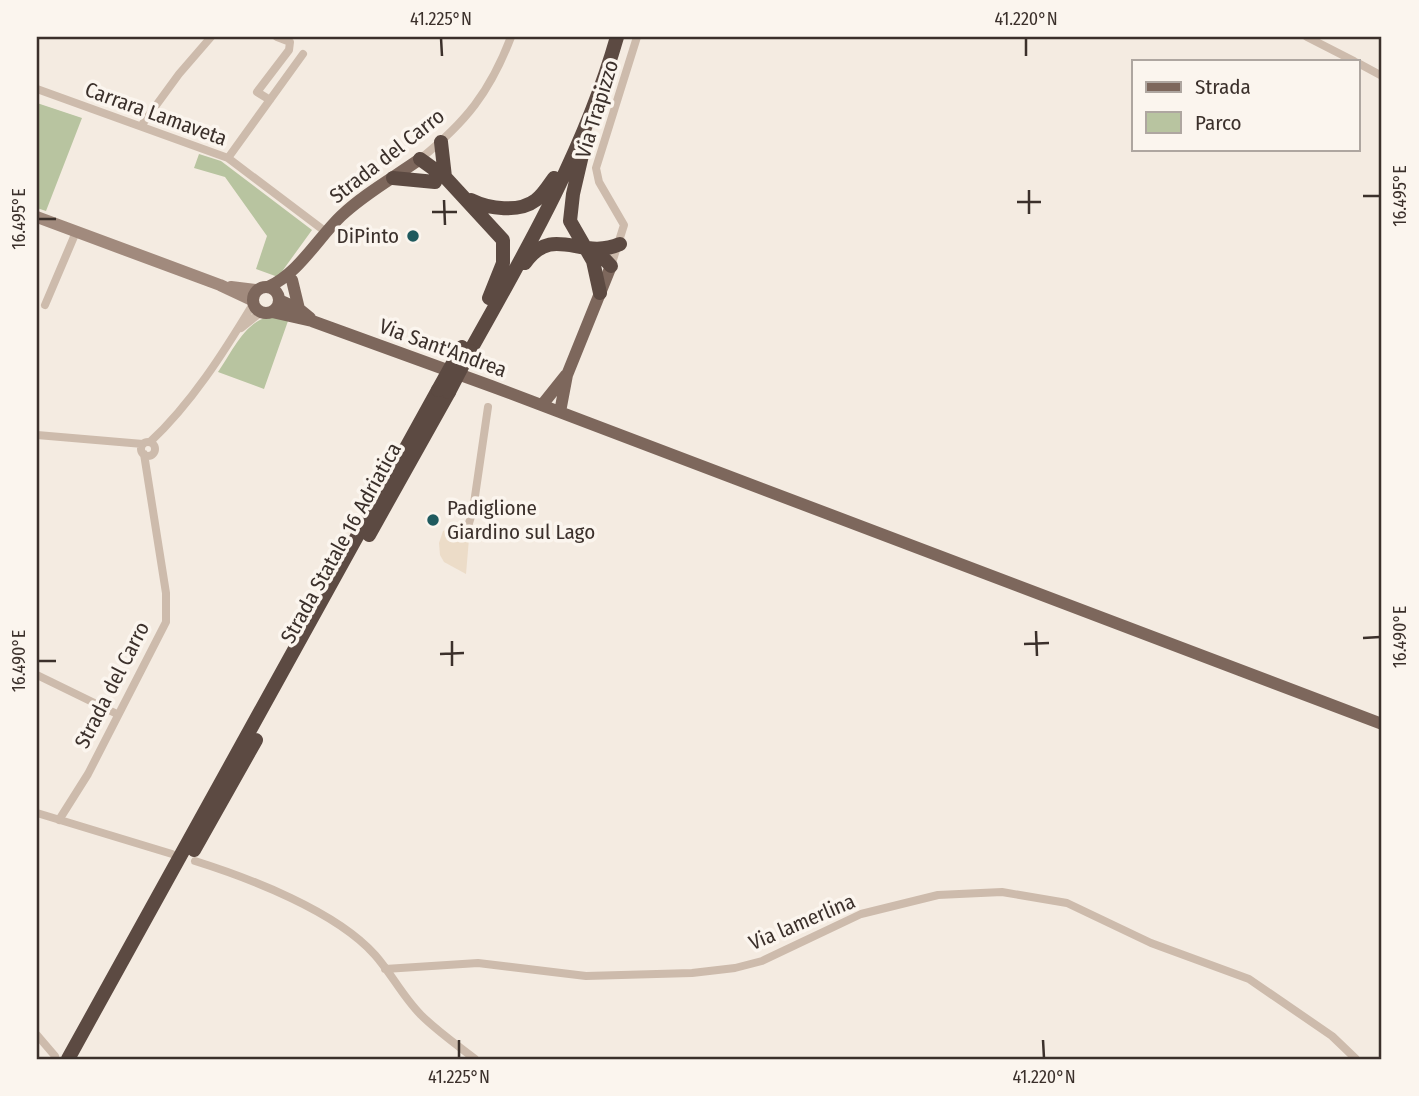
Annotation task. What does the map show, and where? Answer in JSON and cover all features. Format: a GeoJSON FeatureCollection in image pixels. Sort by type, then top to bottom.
{"type":"FeatureCollection","features":[{"type":"Feature","properties":{"kind":"highway","name":"Strada Statale 16 Adriatica"},"geometry":{"type":"LineString","coordinates":[[493,301],[584,111],[608,37]]}},
{"type":"Feature","properties":{"kind":"highway","name":"Strada Statale 16 Adriatica"},"geometry":{"type":"LineString","coordinates":[[77,1059],[466,349],[562,182],[592,115],[617,37]]}},
{"type":"Feature","properties":{"kind":"highway"},"geometry":{"type":"LineString","coordinates":[[592,115],[570,210],[574,232],[592,254],[600,293]]}},
{"type":"Feature","properties":{"kind":"highway"},"geometry":{"type":"LineString","coordinates":[[440,180],[442,142]]}},
{"type":"Feature","properties":{"kind":"highway"},"geometry":{"type":"LineString","coordinates":[[420,159],[497,230],[503,240],[503,263],[493,301]]}},
{"type":"Feature","properties":{"kind":"highway"},"geometry":{"type":"LineString","coordinates":[[393,178],[440,180]]}},
{"type":"Feature","properties":{"kind":"highway"},"geometry":{"type":"LineString","coordinates":[[459,195],[481,205],[520,207],[536,200],[554,178]]}},
{"type":"Feature","properties":{"kind":"highway"},"geometry":{"type":"LineString","coordinates":[[493,301],[541,247],[560,243],[592,254],[611,266]]}},
{"type":"Feature","properties":{"kind":"highway"},"geometry":{"type":"LineString","coordinates":[[592,254],[620,244]]}},
{"type":"Feature","properties":{"kind":"highway","name":"Strada Statale 16 Adriatica"},"geometry":{"type":"LineString","coordinates":[[62,1058],[443,391]]}},
{"type":"Feature","properties":{"kind":"main road","name":"Strada del Carro"},"geometry":{"type":"LineString","coordinates":[[265,300],[277,283],[361,198],[420,159]]}},
{"type":"Feature","properties":{"kind":"main road","name":"Strada del Carro"},"geometry":{"type":"LineString","coordinates":[[265,300],[292,280],[298,264]]}},
{"type":"Feature","properties":{"kind":"main road"},"geometry":{"type":"LineString","coordinates":[[560,412],[566,375],[611,266]]}},
{"type":"Feature","properties":{"kind":"main road"},"geometry":{"type":"LineString","coordinates":[[292,280],[299,309]]}},
{"type":"Feature","properties":{"kind":"main road","name":"Via Sant'Andrea"},"geometry":{"type":"LineString","coordinates":[[265,300],[299,309],[312,321]]}},
{"type":"Feature","properties":{"kind":"main road","name":"Via Sant'Andrea"},"geometry":{"type":"LineString","coordinates":[[265,300],[312,321],[542,405],[1382,724]]}},
{"type":"Feature","properties":{"kind":"main road"},"geometry":{"type":"LineString","coordinates":[[542,405],[566,375]]}},
{"type":"Feature","properties":{"kind":"street"},"geometry":{"type":"LineString","coordinates":[[141,126],[178,74],[211,37]]}},
{"type":"Feature","properties":{"kind":"street"},"geometry":{"type":"LineString","coordinates":[[270,100],[257,92],[289,50],[290,42],[277,37]]}},
{"type":"Feature","properties":{"kind":"street","name":"Strada del Carro"},"geometry":{"type":"LineString","coordinates":[[420,159],[442,142],[478,104],[501,65],[512,37]]}},
{"type":"Feature","properties":{"kind":"street","name":"Via Trapizzo"},"geometry":{"type":"LineString","coordinates":[[611,266],[624,225],[599,182],[596,168],[637,37]]}},
{"type":"Feature","properties":{"kind":"street"},"geometry":{"type":"LineString","coordinates":[[1307,37],[1352,60]]}},
{"type":"Feature","properties":{"kind":"street"},"geometry":{"type":"LineString","coordinates":[[228,158],[303,54]]}},
{"type":"Feature","properties":{"kind":"street"},"geometry":{"type":"LineString","coordinates":[[1360,64],[1382,76]]}},
{"type":"Feature","properties":{"kind":"street","name":"Carrara Lamaveta"},"geometry":{"type":"LineString","coordinates":[[37,89],[228,158],[326,232]]}},
{"type":"Feature","properties":{"kind":"street","name":"Via Sant'Andrea"},"geometry":{"type":"LineString","coordinates":[[37,217],[265,300]]}},
{"type":"Feature","properties":{"kind":"street"},"geometry":{"type":"LineString","coordinates":[[44,305],[76,232]]}},
{"type":"Feature","properties":{"kind":"street","name":"Via Sant'Andrea"},"geometry":{"type":"LineString","coordinates":[[220,285],[239,295],[265,300]]}},
{"type":"Feature","properties":{"kind":"street"},"geometry":{"type":"LineString","coordinates":[[239,295],[244,319]]}},
{"type":"Feature","properties":{"kind":"street","name":"Strada del Carro"},"geometry":{"type":"LineString","coordinates":[[239,330],[244,319],[265,300]]}},
{"type":"Feature","properties":{"kind":"street","name":"Strada del Carro"},"geometry":{"type":"LineString","coordinates":[[58,820],[88,774],[166,622],[166,593],[148,476],[148,449],[265,300]]}},
{"type":"Feature","properties":{"kind":"street"},"geometry":{"type":"LineString","coordinates":[[466,533],[474,510],[488,407]]}},
{"type":"Feature","properties":{"kind":"street"},"geometry":{"type":"LineString","coordinates":[[37,435],[128,444],[148,449]]}},
{"type":"Feature","properties":{"kind":"street"},"geometry":{"type":"LineString","coordinates":[[37,675],[117,713]]}},
{"type":"Feature","properties":{"kind":"street"},"geometry":{"type":"LineString","coordinates":[[37,813],[172,854]]}},
{"type":"Feature","properties":{"kind":"street"},"geometry":{"type":"LineString","coordinates":[[195,861],[242,876],[284,894],[336,925],[374,954],[421,1015],[475,1059]]}},
{"type":"Feature","properties":{"kind":"street","name":"Via lamerlina"},"geometry":{"type":"LineString","coordinates":[[385,969],[478,963],[586,976],[736,968],[762,961],[861,914],[938,895],[1002,892],[1067,903],[1151,943],[1249,979],[1314,1023],[1356,1059]]}},
{"type":"Feature","properties":{"kind":"street"},"geometry":{"type":"LineString","coordinates":[[37,1035],[62,1058]]}},
{"type":"Feature","properties":{"kind":"green space"},"geometry":{"type":"Polygon","coordinates":[[[37,103],[82,118],[46,211],[37,208],[37,103]]]}},
{"type":"Feature","properties":{"kind":"green space"},"geometry":{"type":"Polygon","coordinates":[[[199,154],[221,161],[312,230],[278,277],[256,269],[267,236],[225,177],[194,168],[199,154]]]}},
{"type":"Feature","properties":{"kind":"green space"},"geometry":{"type":"Polygon","coordinates":[[[276,316],[288,321],[264,389],[218,372],[249,328],[266,318],[276,316]]]}},
{"type":"Feature","properties":{"kind":"shaded area"},"geometry":{"type":"Polygon","coordinates":[[[456,526],[470,527],[466,574],[444,562],[440,555],[439,543],[443,531],[456,526]]]}},
{"type":"Feature","properties":{"kind":"place","name":"DiPinto"},"geometry":{"type":"Point","coordinates":[413,236]}},
{"type":"Feature","properties":{"kind":"place","name":"Padiglione Giardino sul Lago"},"geometry":{"type":"Point","coordinates":[433,520]}}]}
